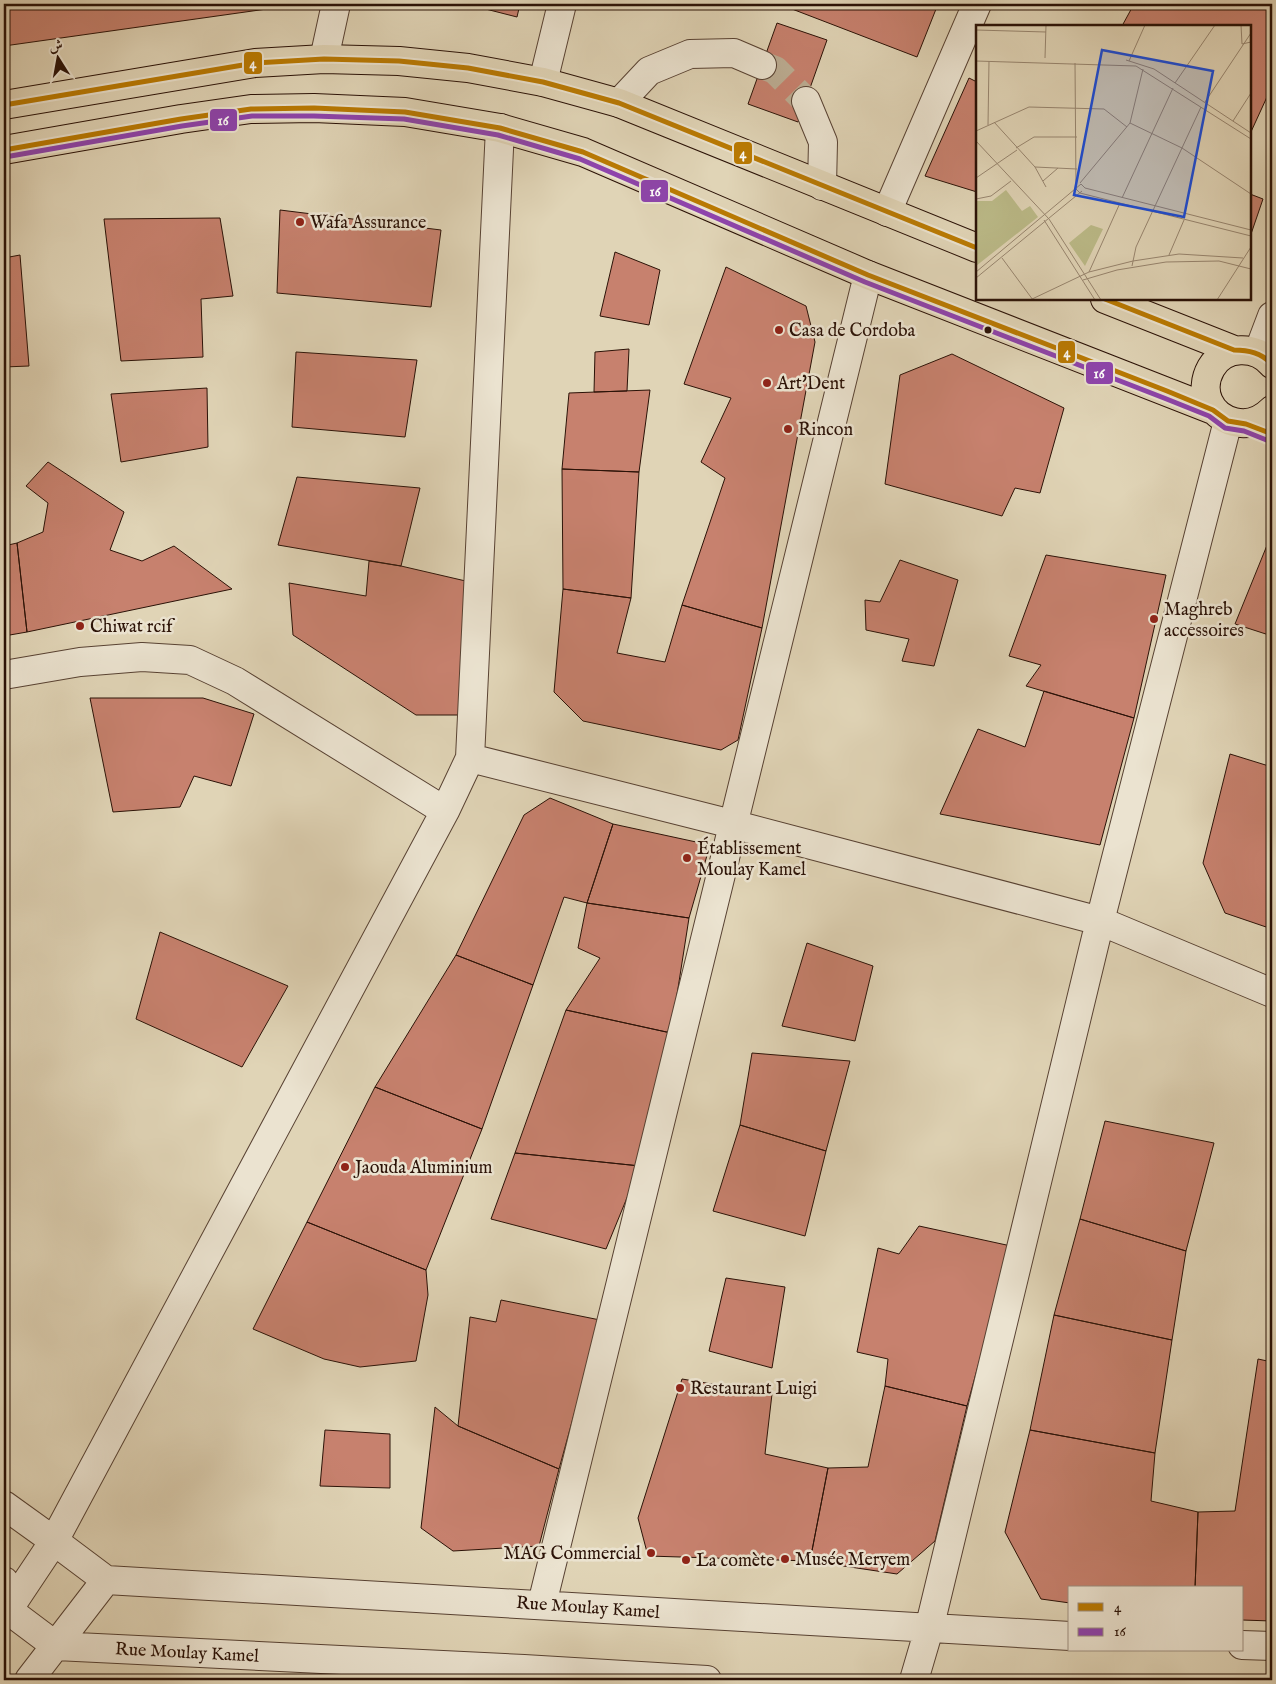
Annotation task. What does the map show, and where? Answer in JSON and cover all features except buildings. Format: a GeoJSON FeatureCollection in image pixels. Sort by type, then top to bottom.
{"type":"FeatureCollection","features":[{"type":"Feature","properties":{"kind":"main road"},"geometry":{"type":"LineString","coordinates":[[4,104],[255,63],[324,59],[399,61],[468,68],[543,82],[619,103],[976,248]]}},
{"type":"Feature","properties":{"kind":"main road"},"geometry":{"type":"LineString","coordinates":[[4,150],[181,119],[251,109],[314,108],[405,112],[500,128],[583,152],[868,275],[1272,434]]}},
{"type":"Feature","properties":{"kind":"main road"},"geometry":{"type":"LineString","coordinates":[[1108,300],[1255,356]]}},
{"type":"Feature","properties":{"kind":"main road"},"geometry":{"type":"LineString","coordinates":[[1255,356],[1219,358],[1211,368],[1207,379],[1207,401],[1229,418],[1256,422],[1272,410]]}},
{"type":"Feature","properties":{"kind":"street"},"geometry":{"type":"LineString","coordinates":[[324,59],[336,4]]}},
{"type":"Feature","properties":{"kind":"street"},"geometry":{"type":"LineString","coordinates":[[543,82],[562,4]]}},
{"type":"Feature","properties":{"kind":"street"},"geometry":{"type":"LineString","coordinates":[[887,212],[977,4]]}},
{"type":"Feature","properties":{"kind":"street"},"geometry":{"type":"LineString","coordinates":[[619,103],[649,71],[690,54],[734,54],[762,65]]}},
{"type":"Feature","properties":{"kind":"street"},"geometry":{"type":"LineString","coordinates":[[806,101],[823,142],[822,186]]}},
{"type":"Feature","properties":{"kind":"street"},"geometry":{"type":"LineString","coordinates":[[6,1613],[54,1541],[445,811],[470,758],[500,128]]}},
{"type":"Feature","properties":{"kind":"street"},"geometry":{"type":"LineString","coordinates":[[542,1604],[868,275]]}},
{"type":"Feature","properties":{"kind":"street"},"geometry":{"type":"LineString","coordinates":[[1255,356],[1272,316]]}},
{"type":"Feature","properties":{"kind":"street"},"geometry":{"type":"LineString","coordinates":[[914,1680],[929,1629],[1100,921],[1229,418]]}},
{"type":"Feature","properties":{"kind":"street"},"geometry":{"type":"LineString","coordinates":[[4,675],[80,662],[142,657],[190,660],[235,681],[445,811]]}},
{"type":"Feature","properties":{"kind":"street"},"geometry":{"type":"LineString","coordinates":[[470,758],[732,824],[1100,921],[1272,993]]}},
{"type":"Feature","properties":{"kind":"street"},"geometry":{"type":"LineString","coordinates":[[4,1505],[106,1580],[28,1680]]}},
{"type":"Feature","properties":{"kind":"street","name":"Rue Moulay Kamel"},"geometry":{"type":"LineString","coordinates":[[106,1580],[1068,1636]]}},
{"type":"Feature","properties":{"kind":"street"},"geometry":{"type":"LineString","coordinates":[[4,1581],[6,1613]]}},
{"type":"Feature","properties":{"kind":"street"},"geometry":{"type":"LineString","coordinates":[[6,1613],[56,1646]]}},
{"type":"Feature","properties":{"kind":"street"},"geometry":{"type":"LineString","coordinates":[[1244,1644],[1272,1646]]}},
{"type":"Feature","properties":{"kind":"street","name":"Rue Moulay Kamel"},"geometry":{"type":"LineString","coordinates":[[56,1646],[522,1674],[707,1680]]}},
{"type":"Feature","properties":{"kind":"tunnel"},"geometry":{"type":"LineString","coordinates":[[762,65],[775,70],[806,101]]}},
{"type":"Feature","properties":{"kind":"transit line","name":"4"},"geometry":{"type":"LineString","coordinates":[[4,105],[255,63],[324,59],[399,61],[468,68],[543,82],[619,103],[976,248]]}},
{"type":"Feature","properties":{"kind":"transit line","name":"4"},"geometry":{"type":"LineString","coordinates":[[4,150],[181,119],[251,109],[314,108],[405,112],[500,128],[583,152],[868,275],[1167,391],[1213,410],[1228,421],[1246,424],[1272,434]]}},
{"type":"Feature","properties":{"kind":"transit line","name":"16"},"geometry":{"type":"LineString","coordinates":[[5,157],[182,126],[252,116],[404,119],[498,135],[580,159],[865,282],[1209,416],[1225,428],[1244,431],[1269,441]]}},
{"type":"Feature","properties":{"kind":"transit line","name":"4"},"geometry":{"type":"LineString","coordinates":[[1108,300],[1234,350],[1254,353],[1264,357],[1272,364]]}},
{"type":"Feature","properties":{"kind":"place","name":"Wafa Assurance"},"geometry":{"type":"Point","coordinates":[300,222]}},
{"type":"Feature","properties":{"kind":"place","name":"Casa de Cordoba"},"geometry":{"type":"Point","coordinates":[779,330]}},
{"type":"Feature","properties":{"kind":"place","name":"Art'Dent"},"geometry":{"type":"Point","coordinates":[767,383]}},
{"type":"Feature","properties":{"kind":"place","name":"Rincon"},"geometry":{"type":"Point","coordinates":[788,429]}},
{"type":"Feature","properties":{"kind":"place","name":"Maghreb accessoires"},"geometry":{"type":"Point","coordinates":[1154,619]}},
{"type":"Feature","properties":{"kind":"place","name":"Chiwat rcif"},"geometry":{"type":"Point","coordinates":[80,626]}},
{"type":"Feature","properties":{"kind":"place","name":"Établissement Moulay Kamel"},"geometry":{"type":"Point","coordinates":[687,858]}},
{"type":"Feature","properties":{"kind":"place","name":"Jaouda Aluminium"},"geometry":{"type":"Point","coordinates":[345,1167]}},
{"type":"Feature","properties":{"kind":"place","name":"Restaurant Luigi"},"geometry":{"type":"Point","coordinates":[680,1388]}},
{"type":"Feature","properties":{"kind":"place","name":"MAG Commercial"},"geometry":{"type":"Point","coordinates":[651,1553]}},
{"type":"Feature","properties":{"kind":"place","name":"Musée Meryem"},"geometry":{"type":"Point","coordinates":[785,1559]}},
{"type":"Feature","properties":{"kind":"place","name":"La comète"},"geometry":{"type":"Point","coordinates":[686,1560]}}]}
